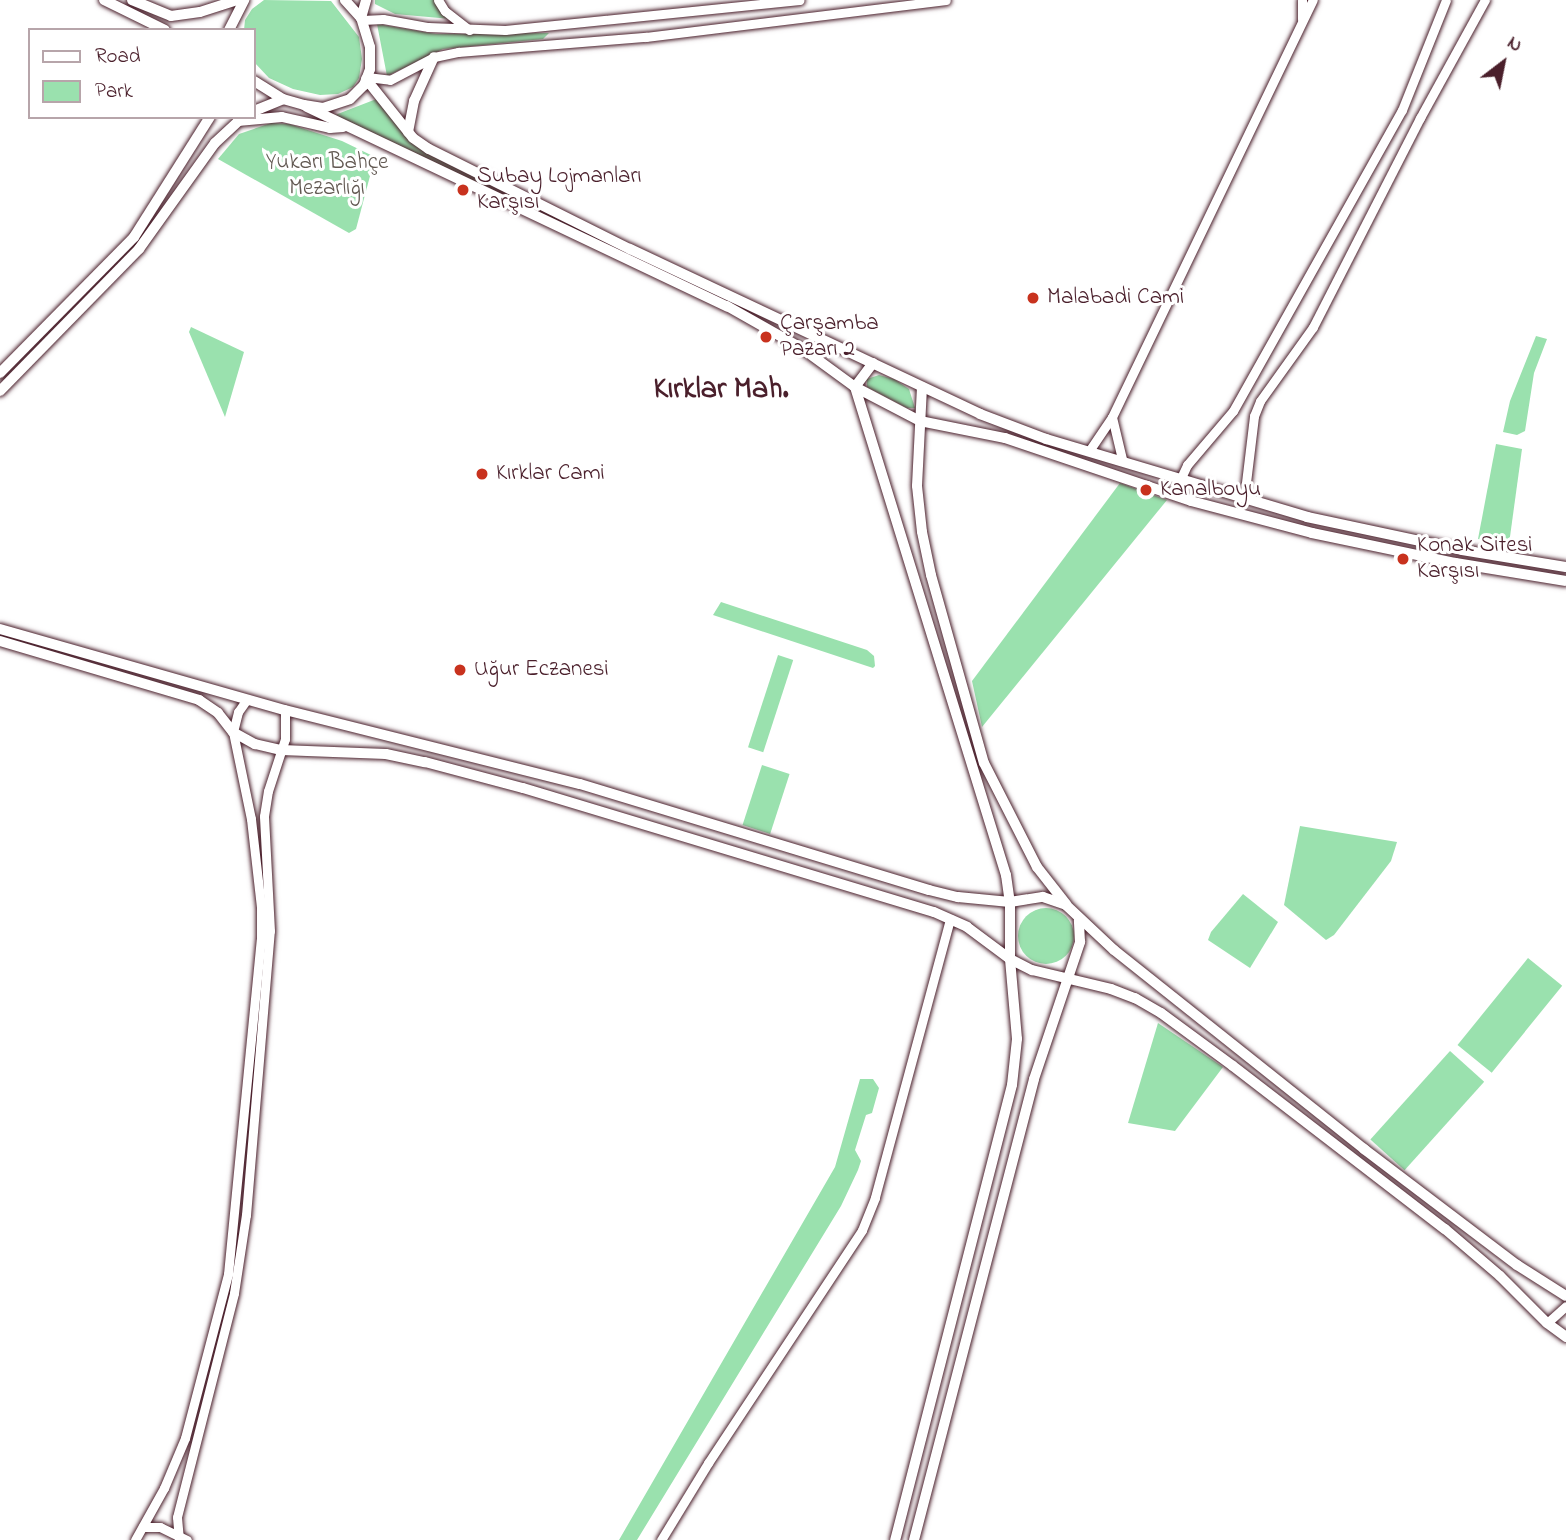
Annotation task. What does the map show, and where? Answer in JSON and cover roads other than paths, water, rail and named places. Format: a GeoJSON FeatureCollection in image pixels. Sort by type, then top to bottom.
{"type":"FeatureCollection","features":[{"type":"Feature","properties":{"kind":"main road"},"geometry":{"type":"LineString","coordinates":[[104,0],[161,28]]}},
{"type":"Feature","properties":{"kind":"main road"},"geometry":{"type":"LineString","coordinates":[[132,0],[170,16],[200,12],[238,0]]}},
{"type":"Feature","properties":{"kind":"main road"},"geometry":{"type":"LineString","coordinates":[[230,28],[244,0]]}},
{"type":"Feature","properties":{"kind":"main road"},"geometry":{"type":"LineString","coordinates":[[304,105],[336,106],[350,99],[367,78],[370,47],[362,19],[345,0]]}},
{"type":"Feature","properties":{"kind":"main road"},"geometry":{"type":"LineString","coordinates":[[362,19],[366,0]]}},
{"type":"Feature","properties":{"kind":"main road"},"geometry":{"type":"LineString","coordinates":[[408,132],[414,101],[434,57]]}},
{"type":"Feature","properties":{"kind":"main road"},"geometry":{"type":"LineString","coordinates":[[367,78],[408,132],[429,149],[630,249],[980,414],[1180,480],[1307,517],[1449,547],[1566,567]]}},
{"type":"Feature","properties":{"kind":"main road"},"geometry":{"type":"LineString","coordinates":[[256,82],[283,99],[304,105],[344,127],[727,306],[803,349],[855,387],[920,421],[1005,438],[1191,501],[1311,533],[1456,563],[1566,581]]}},
{"type":"Feature","properties":{"kind":"main road"},"geometry":{"type":"LineString","coordinates":[[256,110],[283,99]]}},
{"type":"Feature","properties":{"kind":"main road"},"geometry":{"type":"LineString","coordinates":[[256,118],[282,117],[330,128],[344,127]]}},
{"type":"Feature","properties":{"kind":"main road"},"geometry":{"type":"LineString","coordinates":[[199,119],[199,138]]}},
{"type":"Feature","properties":{"kind":"main road"},"geometry":{"type":"LineString","coordinates":[[0,373],[123,250],[146,221],[210,119]]}},
{"type":"Feature","properties":{"kind":"main road"},"geometry":{"type":"LineString","coordinates":[[0,391],[139,249],[215,143],[240,119]]}},
{"type":"Feature","properties":{"kind":"main road"},"geometry":{"type":"LineString","coordinates":[[855,387],[873,363]]}},
{"type":"Feature","properties":{"kind":"main road"},"geometry":{"type":"LineString","coordinates":[[855,387],[1006,875],[1010,902],[1010,959],[1017,1040],[1012,1085],[895,1540]]}},
{"type":"Feature","properties":{"kind":"main road"},"geometry":{"type":"LineString","coordinates":[[922,387],[917,486],[922,532],[931,575],[984,763],[1037,867],[1079,920],[1364,1149],[1517,1265],[1566,1296]]}},
{"type":"Feature","properties":{"kind":"main road"},"geometry":{"type":"LineString","coordinates":[[0,629],[285,710],[580,784],[929,890],[958,897],[1010,902],[1043,898],[1066,905]]}},
{"type":"Feature","properties":{"kind":"main road"},"geometry":{"type":"LineString","coordinates":[[0,641],[199,700],[218,713],[233,732],[255,744],[281,750],[386,754],[523,788],[950,919],[1032,971],[1124,994],[1161,1013],[1474,1252],[1547,1323],[1566,1337]]}},
{"type":"Feature","properties":{"kind":"main road"},"geometry":{"type":"LineString","coordinates":[[914,1540],[1034,1079],[1080,942],[1079,920]]}},
{"type":"Feature","properties":{"kind":"street"},"geometry":{"type":"LineString","coordinates":[[438,0],[445,11],[469,30]]}},
{"type":"Feature","properties":{"kind":"street"},"geometry":{"type":"LineString","coordinates":[[362,19],[383,19],[428,27],[505,30],[799,0]]}},
{"type":"Feature","properties":{"kind":"street"},"geometry":{"type":"LineString","coordinates":[[367,78],[390,80],[434,57],[494,48],[646,37],[946,0]]}},
{"type":"Feature","properties":{"kind":"street"},"geometry":{"type":"LineString","coordinates":[[1302,0],[1302,23]]}},
{"type":"Feature","properties":{"kind":"street"},"geometry":{"type":"LineString","coordinates":[[1089,451],[1112,417],[1312,0]]}},
{"type":"Feature","properties":{"kind":"street"},"geometry":{"type":"LineString","coordinates":[[1180,480],[1187,465],[1233,411],[1402,110],[1446,0]]}},
{"type":"Feature","properties":{"kind":"street"},"geometry":{"type":"LineString","coordinates":[[1244,499],[1254,416],[1260,401],[1313,327],[1420,118],[1485,0]]}},
{"type":"Feature","properties":{"kind":"street"},"geometry":{"type":"LineString","coordinates":[[1112,417],[1122,459]]}},
{"type":"Feature","properties":{"kind":"street"},"geometry":{"type":"LineString","coordinates":[[135,1540],[176,1463],[228,1274],[261,924],[251,819],[233,732],[237,712],[247,699]]}},
{"type":"Feature","properties":{"kind":"street"},"geometry":{"type":"LineString","coordinates":[[181,1539],[177,1517],[234,1293],[246,1215],[270,931],[264,816],[268,791],[287,730],[285,710]]}},
{"type":"Feature","properties":{"kind":"street"},"geometry":{"type":"LineString","coordinates":[[661,1540],[708,1462],[862,1230],[875,1197],[950,919]]}},
{"type":"Feature","properties":{"kind":"street"},"geometry":{"type":"LineString","coordinates":[[1547,1323],[1566,1306]]}},
{"type":"Feature","properties":{"kind":"street"},"geometry":{"type":"LineString","coordinates":[[143,1527],[160,1527],[181,1539]]}},
{"type":"Feature","properties":{"kind":"place","name":"Subay Lojmanları Karşısı"},"geometry":{"type":"Point","coordinates":[463,190]}},
{"type":"Feature","properties":{"kind":"place","name":"Malabadi Cami"},"geometry":{"type":"Point","coordinates":[1033,298]}},
{"type":"Feature","properties":{"kind":"place","name":"Çarşamba Pazarı 2"},"geometry":{"type":"Point","coordinates":[766,337]}},
{"type":"Feature","properties":{"kind":"place","name":"Kırklar Cami"},"geometry":{"type":"Point","coordinates":[482,474]}},
{"type":"Feature","properties":{"kind":"place","name":"Kanalboyu"},"geometry":{"type":"Point","coordinates":[1146,490]}},
{"type":"Feature","properties":{"kind":"place","name":"Konak Sitesi Karşısı"},"geometry":{"type":"Point","coordinates":[1403,559]}},
{"type":"Feature","properties":{"kind":"place","name":"Uğur Eczanesi"},"geometry":{"type":"Point","coordinates":[460,670]}},
{"type":"Feature","properties":{"kind":"district","name":"Kırklar Mah."},"geometry":{"type":"Point","coordinates":[721,390]}},
{"type":"Feature","properties":{"kind":"park label","name":"Yukarı Bahçe Mezarlığı"},"geometry":{"type":"Point","coordinates":[327,176]}}]}
